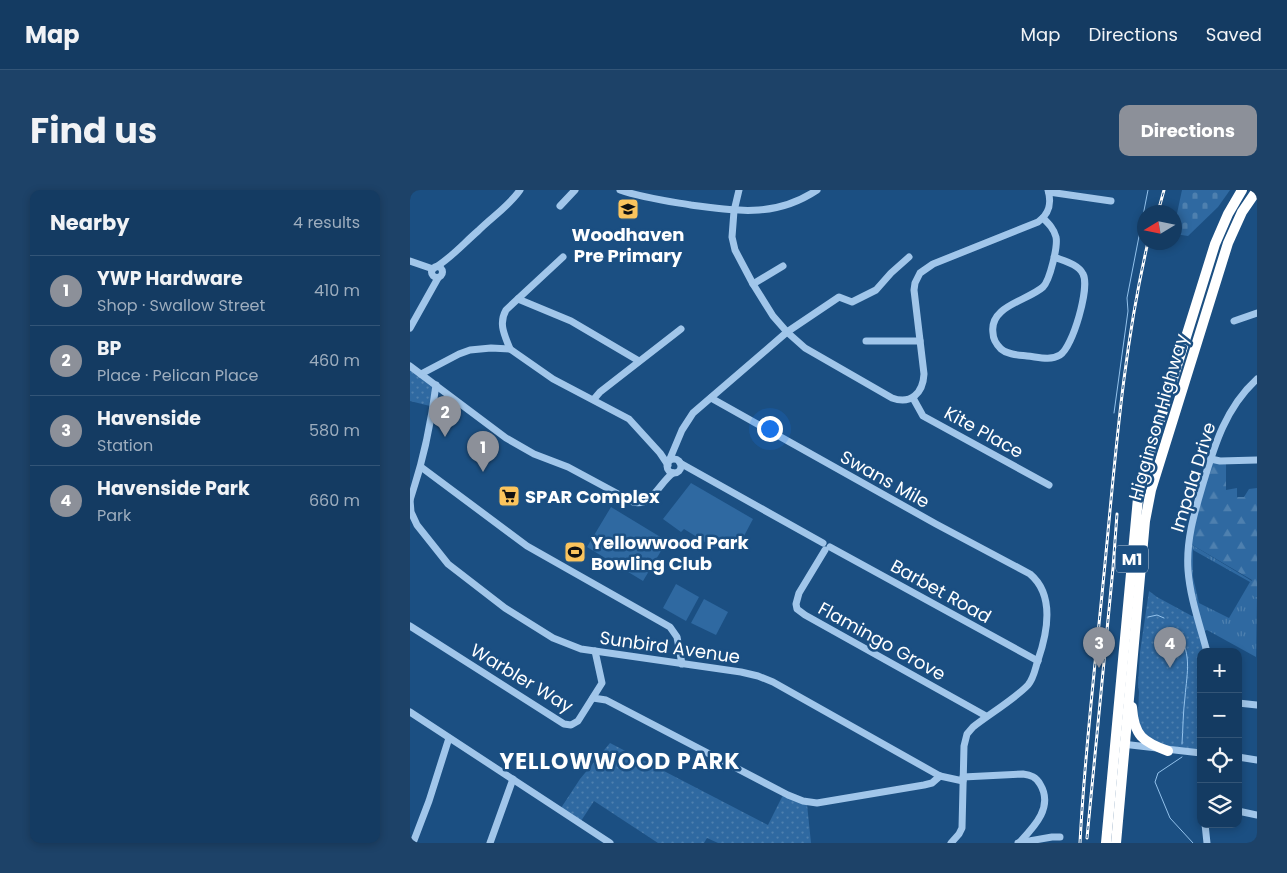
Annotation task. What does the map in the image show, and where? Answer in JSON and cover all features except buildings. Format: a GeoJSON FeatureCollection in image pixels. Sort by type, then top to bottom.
{"type":"FeatureCollection","features":[{"type":"Feature","properties":{"kind":"highway","name":"Higginson Highway"},"geometry":{"type":"LineString","coordinates":[[1116,843],[1120,744],[1138,498],[1142,478],[1215,244],[1228,214],[1242,190]]}},
{"type":"Feature","properties":{"kind":"highway","name":"Higginson Highway"},"geometry":{"type":"LineString","coordinates":[[1106,843],[1130,681],[1145,521],[1150,490],[1228,244],[1242,212],[1257,190]]}},
{"type":"Feature","properties":{"kind":"highway"},"geometry":{"type":"LineString","coordinates":[[1130,681],[1133,717],[1138,733],[1148,743],[1168,751]]}},
{"type":"Feature","properties":{"kind":"street"},"geometry":{"type":"LineString","coordinates":[[410,328],[432,286],[435,272],[477,231],[504,209],[520,190]]}},
{"type":"Feature","properties":{"kind":"street"},"geometry":{"type":"LineString","coordinates":[[560,206],[575,190]]}},
{"type":"Feature","properties":{"kind":"street"},"geometry":{"type":"LineString","coordinates":[[620,190],[649,199],[752,212],[796,201],[817,190]]}},
{"type":"Feature","properties":{"kind":"street"},"geometry":{"type":"LineString","coordinates":[[739,190],[734,211],[732,237],[735,250],[773,316],[786,332],[805,348],[892,398],[905,400],[913,398],[918,394],[923,384],[924,374],[914,290],[917,278],[924,270],[933,264],[1032,226],[1043,218],[1050,206],[1049,191],[1112,201]]}},
{"type":"Feature","properties":{"kind":"street"},"geometry":{"type":"LineString","coordinates":[[1043,218],[1056,235],[1057,243],[1048,278],[1043,287],[1004,310],[996,317],[993,324],[993,336],[997,344],[1004,351],[1017,355],[1050,358],[1060,354],[1068,346],[1082,299],[1085,279],[1077,267],[1054,256]]}},
{"type":"Feature","properties":{"kind":"street"},"geometry":{"type":"LineString","coordinates":[[510,349],[503,331],[502,319],[506,310],[563,257]]}},
{"type":"Feature","properties":{"kind":"street"},"geometry":{"type":"LineString","coordinates":[[410,366],[506,438],[534,454],[568,467],[638,503],[650,499],[665,479],[673,464],[674,448],[687,420],[711,398],[786,332],[839,297],[852,302],[872,293],[909,257]]}},
{"type":"Feature","properties":{"kind":"street"},"geometry":{"type":"LineString","coordinates":[[410,261],[435,272]]}},
{"type":"Feature","properties":{"kind":"street"},"geometry":{"type":"LineString","coordinates":[[753,284],[783,266]]}},
{"type":"Feature","properties":{"kind":"street"},"geometry":{"type":"LineString","coordinates":[[518,299],[571,321],[638,361]]}},
{"type":"Feature","properties":{"kind":"street"},"geometry":{"type":"LineString","coordinates":[[1234,321],[1257,313]]}},
{"type":"Feature","properties":{"kind":"street"},"geometry":{"type":"LineString","coordinates":[[594,400],[600,392],[681,328]]}},
{"type":"Feature","properties":{"kind":"street"},"geometry":{"type":"LineString","coordinates":[[866,341],[920,341]]}},
{"type":"Feature","properties":{"kind":"street"},"geometry":{"type":"LineString","coordinates":[[421,374],[470,350],[510,349],[553,379],[629,419],[673,464]]}},
{"type":"Feature","properties":{"kind":"street","name":"Impala Drive"},"geometry":{"type":"LineString","coordinates":[[1206,648],[1190,588],[1188,553],[1193,518],[1219,435],[1239,399],[1257,379]]}},
{"type":"Feature","properties":{"kind":"street"},"geometry":{"type":"LineString","coordinates":[[410,500],[421,467],[432,416],[436,385]]}},
{"type":"Feature","properties":{"kind":"street","name":"Swans Mile"},"geometry":{"type":"LineString","coordinates":[[711,398],[936,524],[1030,574],[1042,588],[1046,606],[1045,641],[1038,661]]}},
{"type":"Feature","properties":{"kind":"street","name":"Kite Place"},"geometry":{"type":"LineString","coordinates":[[913,398],[923,416],[1049,485]]}},
{"type":"Feature","properties":{"kind":"street"},"geometry":{"type":"LineString","coordinates":[[1211,459],[1220,461],[1257,460]]}},
{"type":"Feature","properties":{"kind":"street","name":"Barbet Road"},"geometry":{"type":"LineString","coordinates":[[673,464],[696,472],[826,547],[1038,661]]}},
{"type":"Feature","properties":{"kind":"street"},"geometry":{"type":"LineString","coordinates":[[421,467],[527,546],[670,627],[677,637],[682,664]]}},
{"type":"Feature","properties":{"kind":"street","name":"Sunbird Avenue"},"geometry":{"type":"LineString","coordinates":[[410,500],[411,512],[417,525],[454,570],[505,608],[553,638],[574,647],[741,672],[767,679],[940,776],[963,779],[1023,774],[1031,776],[1037,780],[1045,794],[1043,811],[1039,820],[1018,843]]}},
{"type":"Feature","properties":{"kind":"street","name":"Flamingo Grove"},"geometry":{"type":"LineString","coordinates":[[826,547],[799,593],[796,604],[799,610],[805,616],[986,716]]}},
{"type":"Feature","properties":{"kind":"street","name":"Warbler Way"},"geometry":{"type":"LineString","coordinates":[[410,626],[564,724],[571,725],[578,720],[602,683]]}},
{"type":"Feature","properties":{"kind":"street"},"geometry":{"type":"LineString","coordinates":[[595,651],[606,700]]}},
{"type":"Feature","properties":{"kind":"street"},"geometry":{"type":"LineString","coordinates":[[951,843],[961,831],[964,746],[967,734],[986,716],[1027,686],[1032,679],[1038,661]]}},
{"type":"Feature","properties":{"kind":"street"},"geometry":{"type":"LineString","coordinates":[[593,698],[606,700],[803,802],[817,802],[924,785],[932,783],[940,776]]}},
{"type":"Feature","properties":{"kind":"street"},"geometry":{"type":"LineString","coordinates":[[1242,704],[1257,705]]}},
{"type":"Feature","properties":{"kind":"street"},"geometry":{"type":"LineString","coordinates":[[410,712],[610,843]]}},
{"type":"Feature","properties":{"kind":"street"},"geometry":{"type":"LineString","coordinates":[[412,843],[429,802],[449,738]]}},
{"type":"Feature","properties":{"kind":"street"},"geometry":{"type":"LineString","coordinates":[[1120,744],[1168,751],[1197,753]]}},
{"type":"Feature","properties":{"kind":"street"},"geometry":{"type":"LineString","coordinates":[[1242,758],[1257,760]]}},
{"type":"Feature","properties":{"kind":"street"},"geometry":{"type":"LineString","coordinates":[[490,843],[513,779]]}},
{"type":"Feature","properties":{"kind":"street"},"geometry":{"type":"LineString","coordinates":[[1242,812],[1257,815]]}},
{"type":"Feature","properties":{"kind":"street"},"geometry":{"type":"LineString","coordinates":[[1205,828],[1207,843]]}},
{"type":"Feature","properties":{"kind":"street"},"geometry":{"type":"LineString","coordinates":[[1018,843],[1056,839]]}},
{"type":"Feature","properties":{"kind":"green space"},"geometry":{"type":"Polygon","coordinates":[[[1182,190],[1230,190],[1218,207],[1188,236],[1182,235],[1182,205],[1179,205],[1182,190]]]}},
{"type":"Feature","properties":{"kind":"green space"},"geometry":{"type":"Polygon","coordinates":[[[410,369],[435,388],[430,406],[410,401],[410,369]]]}},
{"type":"Feature","properties":{"kind":"green space"},"geometry":{"type":"Polygon","coordinates":[[[1211,459],[1226,461],[1226,490],[1237,488],[1237,497],[1244,497],[1249,489],[1257,488],[1256,597],[1248,594],[1252,580],[1189,543],[1211,459]]]}},
{"type":"Feature","properties":{"kind":"green space"},"geometry":{"type":"Polygon","coordinates":[[[691,483],[753,519],[736,551],[727,547],[713,547],[684,529],[681,532],[663,519],[691,483]]]}},
{"type":"Feature","properties":{"kind":"green space"},"geometry":{"type":"Polygon","coordinates":[[[611,507],[667,541],[643,581],[587,547],[611,507]]]}},
{"type":"Feature","properties":{"kind":"green space"},"geometry":{"type":"Polygon","coordinates":[[[1189,543],[1252,581],[1257,596],[1256,657],[1207,630],[1202,632],[1193,600],[1189,543]],[[1193,550],[1193,577],[1199,603],[1229,618],[1250,582],[1193,550]]]}},
{"type":"Feature","properties":{"kind":"green space"},"geometry":{"type":"Polygon","coordinates":[[[676,584],[699,597],[686,621],[663,608],[676,584]]]}},
{"type":"Feature","properties":{"kind":"green space"},"geometry":{"type":"Polygon","coordinates":[[[1149,591],[1192,616],[1198,615],[1206,648],[1197,648],[1197,753],[1169,751],[1143,739],[1138,716],[1140,652],[1149,591]]]}},
{"type":"Feature","properties":{"kind":"green space"},"geometry":{"type":"Polygon","coordinates":[[[704,599],[728,612],[716,635],[691,623],[704,599]]]}},
{"type":"Feature","properties":{"kind":"green space"},"geometry":{"type":"Polygon","coordinates":[[[610,743],[768,825],[783,795],[807,804],[811,843],[718,843],[707,838],[704,843],[658,843],[594,801],[581,821],[561,808],[580,779],[610,743]]]}},
{"type":"Feature","properties":{"kind":"waterway"},"geometry":{"type":"LineString","coordinates":[[1114,413],[1128,311],[1127,298],[1148,190]]}},
{"type":"Feature","properties":{"kind":"waterway"},"geometry":{"type":"LineString","coordinates":[[1148,617],[1157,615],[1164,618]]}},
{"type":"Feature","properties":{"kind":"waterway"},"geometry":{"type":"LineString","coordinates":[[1175,630],[1181,638],[1188,662],[1182,744]]}},
{"type":"Feature","properties":{"kind":"waterway"},"geometry":{"type":"LineString","coordinates":[[1182,757],[1158,773],[1155,782],[1170,818],[1193,843]]}},
{"type":"Feature","properties":{"kind":"railway"},"geometry":{"type":"LineString","coordinates":[[1160,205],[1164,190]]}},
{"type":"Feature","properties":{"kind":"railway"},"geometry":{"type":"LineString","coordinates":[[1080,843],[1088,734],[1113,475],[1127,358],[1146,250]]}},
{"type":"Feature","properties":{"kind":"railway"},"geometry":{"type":"LineString","coordinates":[[1087,838],[1117,514]]}},
{"type":"Feature","properties":{"kind":"place","name":"Woodhaven Pre Primary"},"geometry":{"type":"Point","coordinates":[628,209]}},
{"type":"Feature","properties":{"kind":"place","name":"BP"},"geometry":{"type":"Point","coordinates":[445,437]}},
{"type":"Feature","properties":{"kind":"place","name":"YWP Hardware"},"geometry":{"type":"Point","coordinates":[483,472]}},
{"type":"Feature","properties":{"kind":"place","name":"SPAR Complex"},"geometry":{"type":"Point","coordinates":[509,496]}},
{"type":"Feature","properties":{"kind":"place","name":"Yellowwood Park Bowling Club"},"geometry":{"type":"Point","coordinates":[575,552]}},
{"type":"Feature","properties":{"kind":"place","name":"Havenside"},"geometry":{"type":"Point","coordinates":[1099,668]}},
{"type":"Feature","properties":{"kind":"place","name":"Havenside Park"},"geometry":{"type":"Point","coordinates":[1170,668]}},
{"type":"Feature","properties":{"kind":"district","name":"YELLOWWOOD PARK"},"geometry":{"type":"Point","coordinates":[620,761]}}]}
